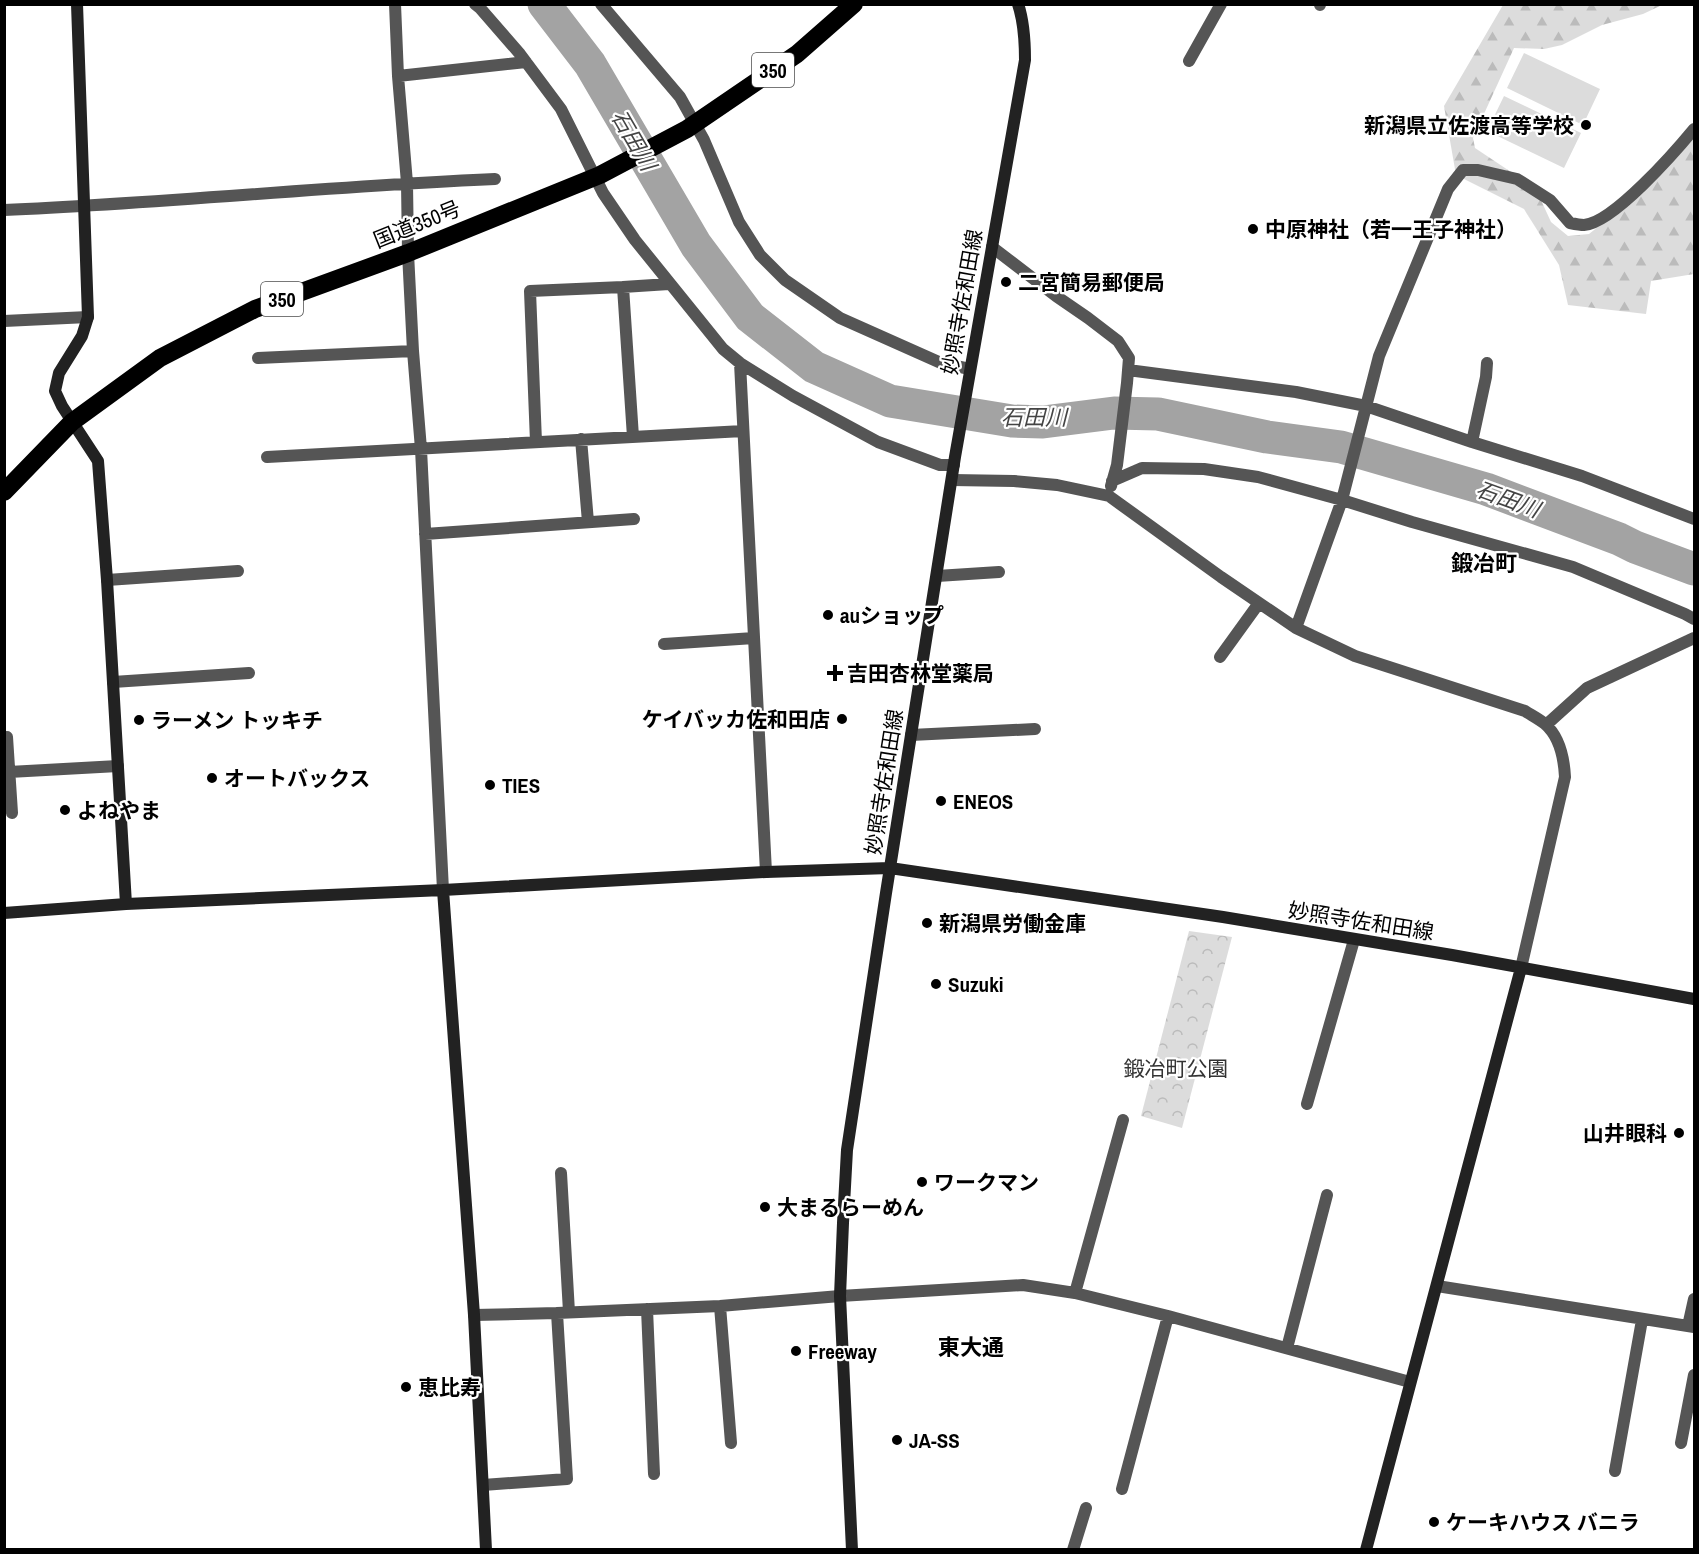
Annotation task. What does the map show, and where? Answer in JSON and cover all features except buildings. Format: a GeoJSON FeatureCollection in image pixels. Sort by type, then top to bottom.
{"type":"FeatureCollection","features":[{"type":"Feature","properties":{"kind":"highway","name":"国道350号"},"geometry":{"type":"LineString","coordinates":[[4,492],[72,422],[160,358],[255,309],[408,253],[597,176],[691,126],[797,54],[854,4]]}},
{"type":"Feature","properties":{"kind":"street"},"geometry":{"type":"LineString","coordinates":[[77,4],[88,317],[82,336],[58,373],[55,391],[62,406],[98,461],[126,904]]}},
{"type":"Feature","properties":{"kind":"street"},"geometry":{"type":"LineString","coordinates":[[395,4],[407,183],[408,253],[421,449],[443,890],[474,1315],[486,1550]]}},
{"type":"Feature","properties":{"kind":"street"},"geometry":{"type":"LineString","coordinates":[[475,4],[526,62],[561,109],[597,176],[603,193],[634,240],[723,349],[740,363],[793,396],[878,442],[940,465],[955,461]]}},
{"type":"Feature","properties":{"kind":"street"},"geometry":{"type":"LineString","coordinates":[[601,4],[680,97],[691,126],[704,140],[740,222],[760,255],[785,280],[840,318],[969,373]]}},
{"type":"Feature","properties":{"kind":"street"},"geometry":{"type":"LineString","coordinates":[[1190,61],[1221,4]]}},
{"type":"Feature","properties":{"kind":"street","name":"妙照寺佐和田線"},"geometry":{"type":"LineString","coordinates":[[1022,8],[1025,60],[969,373],[890,868],[1223,917],[1695,999]]}},
{"type":"Feature","properties":{"kind":"street"},"geometry":{"type":"LineString","coordinates":[[398,75],[526,62]]}},
{"type":"Feature","properties":{"kind":"street"},"geometry":{"type":"LineString","coordinates":[[1296,628],[1342,497],[1379,356],[1448,189],[1463,170],[1478,170],[1517,179],[1550,200],[1570,223],[1585,225],[1601,219],[1640,189],[1695,129]]}},
{"type":"Feature","properties":{"kind":"street"},"geometry":{"type":"LineString","coordinates":[[4,210],[84,207],[407,183],[495,179]]}},
{"type":"Feature","properties":{"kind":"street"},"geometry":{"type":"LineString","coordinates":[[992,247],[1056,297],[1118,341],[1129,358],[1116,465],[1109,496]]}},
{"type":"Feature","properties":{"kind":"street"},"geometry":{"type":"LineString","coordinates":[[536,442],[530,291],[669,284]]}},
{"type":"Feature","properties":{"kind":"street"},"geometry":{"type":"LineString","coordinates":[[623,287],[633,436]]}},
{"type":"Feature","properties":{"kind":"street"},"geometry":{"type":"LineString","coordinates":[[4,321],[88,317]]}},
{"type":"Feature","properties":{"kind":"street"},"geometry":{"type":"LineString","coordinates":[[258,358],[413,351]]}},
{"type":"Feature","properties":{"kind":"street"},"geometry":{"type":"LineString","coordinates":[[740,363],[766,872]]}},
{"type":"Feature","properties":{"kind":"street"},"geometry":{"type":"LineString","coordinates":[[1472,442],[1487,363]]}},
{"type":"Feature","properties":{"kind":"street"},"geometry":{"type":"LineString","coordinates":[[1128,370],[1296,392],[1472,442],[1582,477],[1695,519]]}},
{"type":"Feature","properties":{"kind":"street"},"geometry":{"type":"LineString","coordinates":[[267,457],[743,431]]}},
{"type":"Feature","properties":{"kind":"street"},"geometry":{"type":"LineString","coordinates":[[581,439],[588,522]]}},
{"type":"Feature","properties":{"kind":"street"},"geometry":{"type":"LineString","coordinates":[[1113,481],[1142,468],[1204,469],[1258,477],[1342,497],[1412,522],[1573,567],[1695,619]]}},
{"type":"Feature","properties":{"kind":"street"},"geometry":{"type":"LineString","coordinates":[[952,480],[1014,481],[1057,485],[1109,496],[1296,628],[1354,656],[1525,711],[1546,725],[1557,741],[1564,759],[1565,777],[1521,968],[1366,1550]]}},
{"type":"Feature","properties":{"kind":"street"},"geometry":{"type":"LineString","coordinates":[[425,534],[634,519]]}},
{"type":"Feature","properties":{"kind":"street"},"geometry":{"type":"LineString","coordinates":[[107,580],[238,571]]}},
{"type":"Feature","properties":{"kind":"street"},"geometry":{"type":"LineString","coordinates":[[937,576],[999,572]]}},
{"type":"Feature","properties":{"kind":"street"},"geometry":{"type":"LineString","coordinates":[[1220,657],[1259,603]]}},
{"type":"Feature","properties":{"kind":"street"},"geometry":{"type":"LineString","coordinates":[[664,644],[754,638]]}},
{"type":"Feature","properties":{"kind":"street"},"geometry":{"type":"LineString","coordinates":[[1546,725],[1587,688],[1695,638]]}},
{"type":"Feature","properties":{"kind":"street"},"geometry":{"type":"LineString","coordinates":[[113,682],[249,673]]}},
{"type":"Feature","properties":{"kind":"street"},"geometry":{"type":"LineString","coordinates":[[911,735],[1035,729]]}},
{"type":"Feature","properties":{"kind":"street"},"geometry":{"type":"LineString","coordinates":[[7,737],[12,813]]}},
{"type":"Feature","properties":{"kind":"street"},"geometry":{"type":"LineString","coordinates":[[9,772],[118,766]]}},
{"type":"Feature","properties":{"kind":"street"},"geometry":{"type":"LineString","coordinates":[[4,913],[126,904],[443,890],[766,872],[890,868],[848,1150],[843,1223],[840,1296],[852,1550]]}},
{"type":"Feature","properties":{"kind":"street"},"geometry":{"type":"LineString","coordinates":[[1307,1104],[1354,940]]}},
{"type":"Feature","properties":{"kind":"street"},"geometry":{"type":"LineString","coordinates":[[1075,1293],[1123,1120]]}},
{"type":"Feature","properties":{"kind":"street"},"geometry":{"type":"LineString","coordinates":[[483,1485],[567,1479],[561,1173]]}},
{"type":"Feature","properties":{"kind":"street"},"geometry":{"type":"LineString","coordinates":[[1287,1348],[1327,1195]]}},
{"type":"Feature","properties":{"kind":"street"},"geometry":{"type":"LineString","coordinates":[[474,1315],[720,1306],[1023,1285],[1075,1293],[1168,1316],[1410,1382]]}},
{"type":"Feature","properties":{"kind":"street"},"geometry":{"type":"LineString","coordinates":[[1437,1286],[1691,1327],[1695,1299]]}},
{"type":"Feature","properties":{"kind":"street"},"geometry":{"type":"LineString","coordinates":[[720,1306],[730,1443]]}},
{"type":"Feature","properties":{"kind":"street"},"geometry":{"type":"LineString","coordinates":[[647,1309],[654,1474]]}},
{"type":"Feature","properties":{"kind":"street"},"geometry":{"type":"LineString","coordinates":[[1122,1489],[1168,1316]]}},
{"type":"Feature","properties":{"kind":"street"},"geometry":{"type":"LineString","coordinates":[[1615,1471],[1642,1320]]}},
{"type":"Feature","properties":{"kind":"street"},"geometry":{"type":"LineString","coordinates":[[1681,1443],[1695,1375]]}},
{"type":"Feature","properties":{"kind":"street"},"geometry":{"type":"LineString","coordinates":[[1073,1550],[1086,1508]]}},
{"type":"Feature","properties":{"kind":"green space"},"geometry":{"type":"Polygon","coordinates":[[[1503,5],[1662,5],[1643,14],[1602,25],[1562,45],[1544,49],[1514,48],[1473,138],[1475,148],[1523,180],[1540,198],[1551,222],[1568,236],[1589,234],[1634,198],[1694,131],[1694,274],[1651,281],[1646,314],[1568,305],[1559,265],[1524,209],[1456,175],[1444,106],[1503,5]]]}},
{"type":"Feature","properties":{"kind":"green space"},"geometry":{"type":"Polygon","coordinates":[[[1524,53],[1600,89],[1583,125],[1507,88],[1524,53]]]}},
{"type":"Feature","properties":{"kind":"green space"},"geometry":{"type":"Polygon","coordinates":[[[1504,96],[1581,133],[1564,168],[1487,131],[1504,96]]]}},
{"type":"Feature","properties":{"kind":"green space","name":"鍛冶町公園"},"geometry":{"type":"Polygon","coordinates":[[[1189,931],[1232,937],[1182,1128],[1141,1116],[1189,931]]]}},
{"type":"Feature","properties":{"kind":"waterway","name":"石田川"},"geometry":{"type":"LineString","coordinates":[[544,4],[590,64],[696,245],[750,317],[814,367],[890,401],[1012,421],[1043,422],[1114,413],[1158,414],[1267,437],[1341,447],[1486,489],[1694,569]]}},
{"type":"Feature","properties":{"kind":"place","name":"新潟県立佐渡高等学校"},"geometry":{"type":"Point","coordinates":[1586,125]}},
{"type":"Feature","properties":{"kind":"place","name":"中原神社（若一王子神社）"},"geometry":{"type":"Point","coordinates":[1253,229]}},
{"type":"Feature","properties":{"kind":"place","name":"二宮簡易郵便局"},"geometry":{"type":"Point","coordinates":[1006,282]}},
{"type":"Feature","properties":{"kind":"place","name":"auショップ"},"geometry":{"type":"Point","coordinates":[828,615]}},
{"type":"Feature","properties":{"kind":"place","name":"吉田杏林堂薬局"},"geometry":{"type":"Point","coordinates":[835,673]}},
{"type":"Feature","properties":{"kind":"place","name":"ケイバッカ佐和田店"},"geometry":{"type":"Point","coordinates":[842,719]}},
{"type":"Feature","properties":{"kind":"place","name":"ラーメン トッキチ"},"geometry":{"type":"Point","coordinates":[139,720]}},
{"type":"Feature","properties":{"kind":"place","name":"オートバックス"},"geometry":{"type":"Point","coordinates":[212,778]}},
{"type":"Feature","properties":{"kind":"place","name":"TIES"},"geometry":{"type":"Point","coordinates":[490,785]}},
{"type":"Feature","properties":{"kind":"place","name":"ENEOS"},"geometry":{"type":"Point","coordinates":[941,801]}},
{"type":"Feature","properties":{"kind":"place","name":"よねやま"},"geometry":{"type":"Point","coordinates":[65,810]}},
{"type":"Feature","properties":{"kind":"place","name":"新潟県労働金庫"},"geometry":{"type":"Point","coordinates":[927,923]}},
{"type":"Feature","properties":{"kind":"place","name":"Suzuki"},"geometry":{"type":"Point","coordinates":[936,984]}},
{"type":"Feature","properties":{"kind":"place","name":"山井眼科"},"geometry":{"type":"Point","coordinates":[1679,1133]}},
{"type":"Feature","properties":{"kind":"place","name":"ワークマン"},"geometry":{"type":"Point","coordinates":[922,1182]}},
{"type":"Feature","properties":{"kind":"place","name":"大まるらーめん"},"geometry":{"type":"Point","coordinates":[765,1207]}},
{"type":"Feature","properties":{"kind":"place","name":"Freeway"},"geometry":{"type":"Point","coordinates":[796,1351]}},
{"type":"Feature","properties":{"kind":"place","name":"恵比寿"},"geometry":{"type":"Point","coordinates":[406,1387]}},
{"type":"Feature","properties":{"kind":"place","name":"JA-SS"},"geometry":{"type":"Point","coordinates":[897,1440]}},
{"type":"Feature","properties":{"kind":"place","name":"ケーキハウス バニラ"},"geometry":{"type":"Point","coordinates":[1434,1522]}},
{"type":"Feature","properties":{"kind":"district","name":"鍛冶町"},"geometry":{"type":"Point","coordinates":[1484,563]}},
{"type":"Feature","properties":{"kind":"district","name":"東大通"},"geometry":{"type":"Point","coordinates":[971,1347]}}]}
